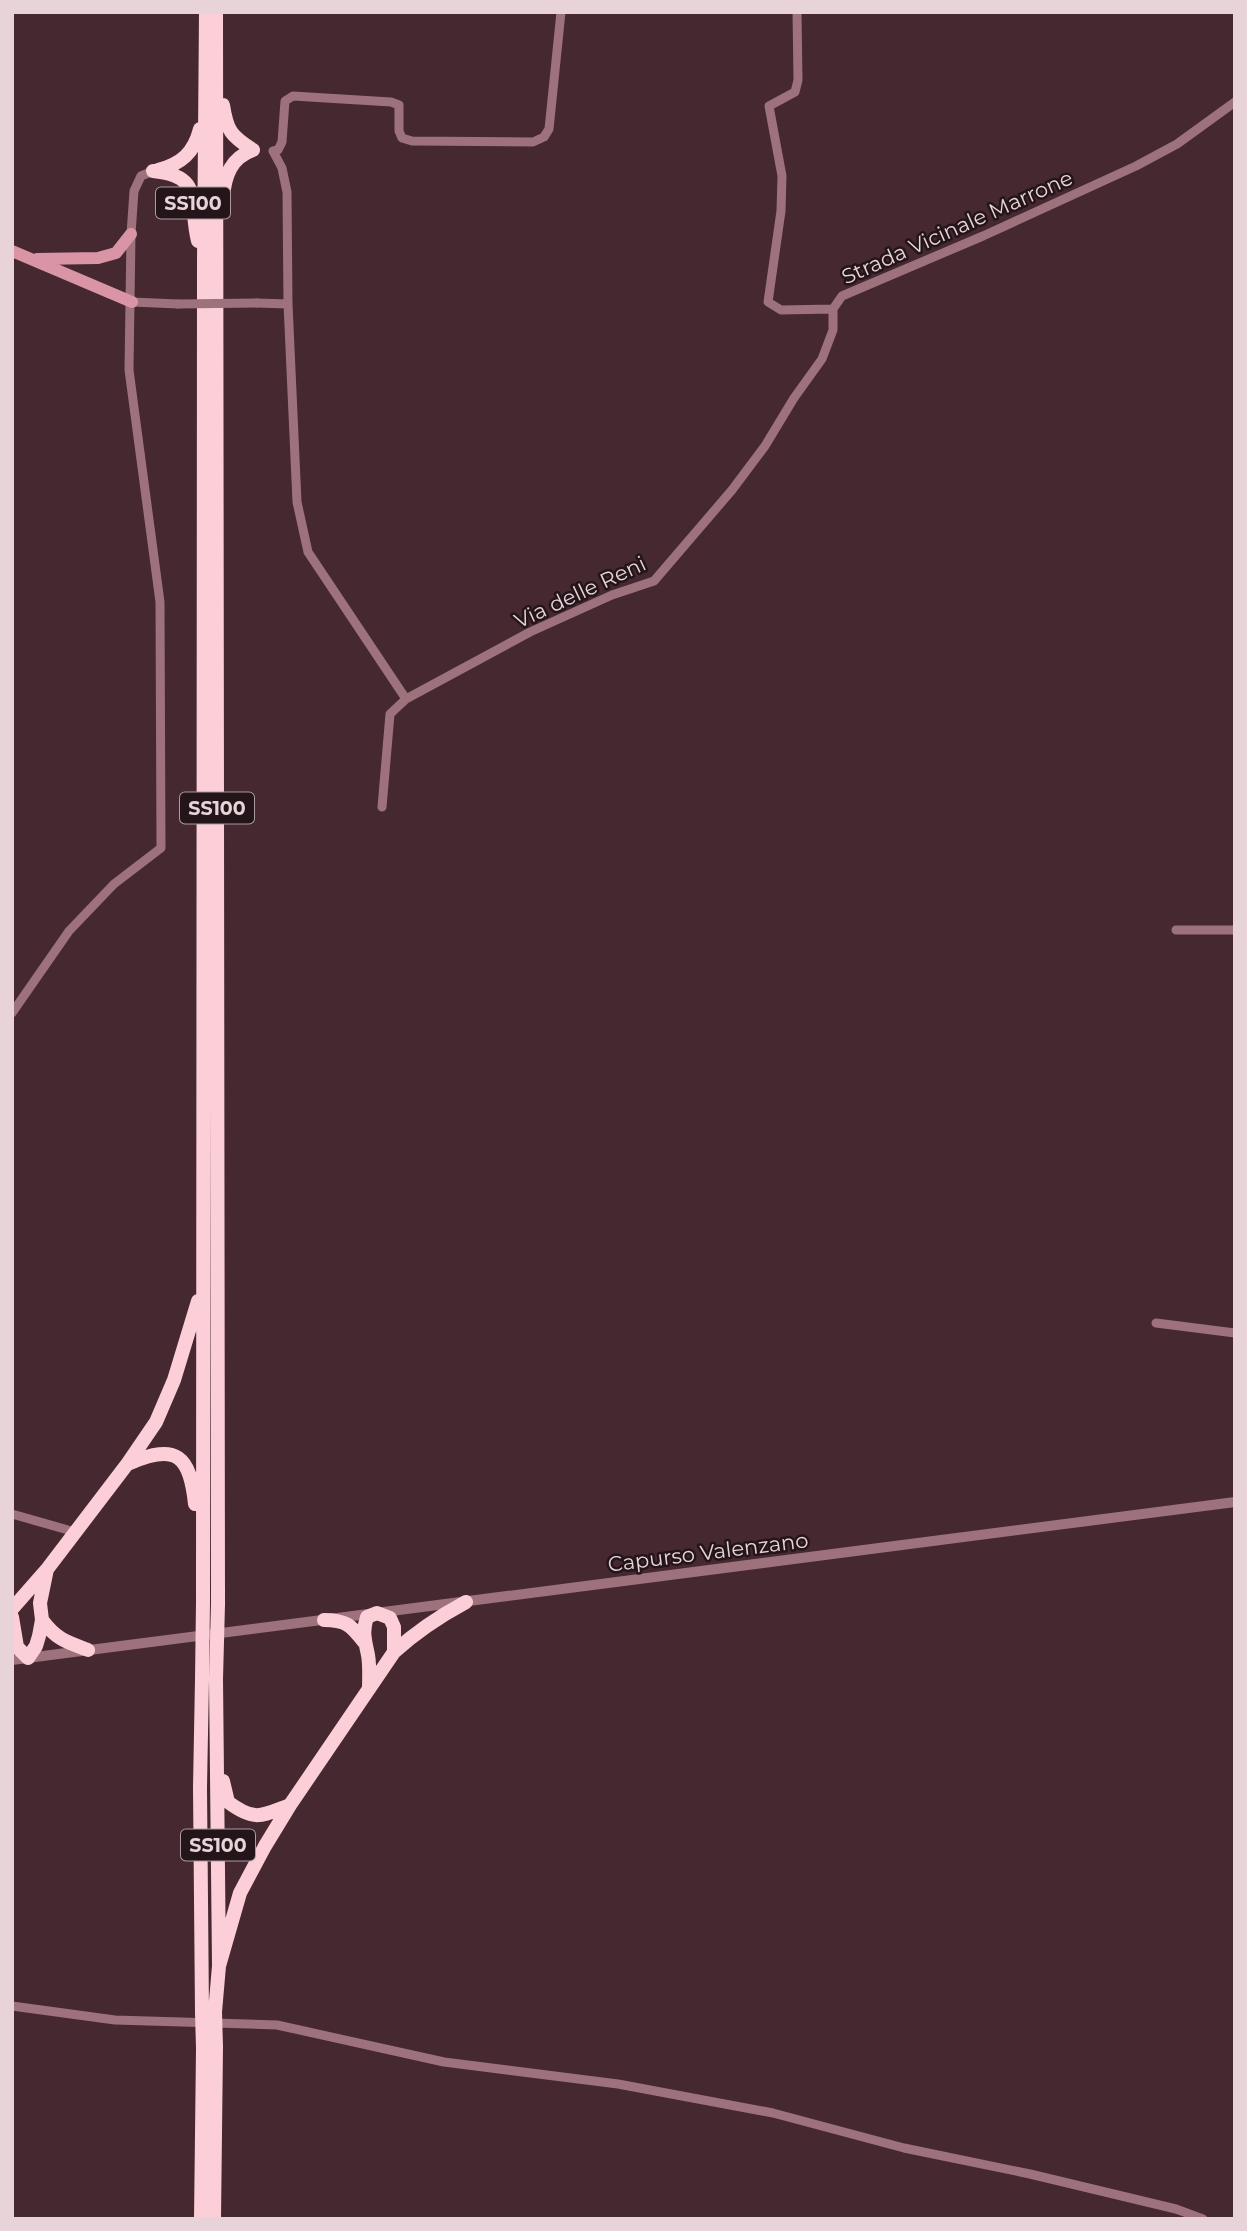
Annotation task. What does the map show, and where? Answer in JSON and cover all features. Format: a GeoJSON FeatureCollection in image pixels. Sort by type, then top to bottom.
{"type":"FeatureCollection","features":[{"type":"Feature","properties":{"kind":"highway","name":"SS100"},"geometry":{"type":"LineString","coordinates":[[206,12],[202,1602],[209,1679],[220,1710],[223,1785],[228,1802],[243,1813],[261,1816],[290,1805]]}},
{"type":"Feature","properties":{"kind":"highway","name":"SS100"},"geometry":{"type":"LineString","coordinates":[[214,2219],[200,1788],[218,1604],[216,12]]}},
{"type":"Feature","properties":{"kind":"highway","name":"SS100"},"geometry":{"type":"LineString","coordinates":[[216,235],[222,226],[223,194],[229,169],[241,156],[253,150],[231,134],[217,81]]}},
{"type":"Feature","properties":{"kind":"highway","name":"SS100"},"geometry":{"type":"LineString","coordinates":[[153,171],[173,166],[188,155],[198,140],[204,114]]}},
{"type":"Feature","properties":{"kind":"highway","name":"SS100"},"geometry":{"type":"LineString","coordinates":[[153,171],[167,172],[184,179],[190,189],[204,260]]}},
{"type":"Feature","properties":{"kind":"highway","name":"SS100"},"geometry":{"type":"LineString","coordinates":[[12,1609],[75,1532],[156,1422],[174,1380],[203,1283]]}},
{"type":"Feature","properties":{"kind":"highway"},"geometry":{"type":"LineString","coordinates":[[128,1463],[150,1454],[166,1454],[180,1458],[188,1468],[195,1498],[203,1568]]}},
{"type":"Feature","properties":{"kind":"highway","name":"SS100"},"geometry":{"type":"LineString","coordinates":[[28,1658],[36,1646],[42,1620],[40,1603],[48,1567]]}},
{"type":"Feature","properties":{"kind":"highway","name":"SS100"},"geometry":{"type":"LineString","coordinates":[[208,2012],[240,1893],[290,1805],[394,1652],[445,1613],[466,1602]]}},
{"type":"Feature","properties":{"kind":"highway"},"geometry":{"type":"LineString","coordinates":[[369,1690],[368,1655],[363,1630],[367,1617],[377,1613],[390,1618],[394,1627],[394,1652]]}},
{"type":"Feature","properties":{"kind":"highway"},"geometry":{"type":"LineString","coordinates":[[12,1617],[17,1647],[28,1658]]}},
{"type":"Feature","properties":{"kind":"highway"},"geometry":{"type":"LineString","coordinates":[[42,1620],[52,1634],[64,1642],[88,1650]]}},
{"type":"Feature","properties":{"kind":"highway"},"geometry":{"type":"LineString","coordinates":[[324,1620],[341,1620],[353,1628],[364,1642]]}},
{"type":"Feature","properties":{"kind":"highway","name":"SS100"},"geometry":{"type":"LineString","coordinates":[[216,1695],[219,1966]]}},
{"type":"Feature","properties":{"kind":"highway","name":"SS100"},"geometry":{"type":"LineString","coordinates":[[201,2219],[209,2048]]}},
{"type":"Feature","properties":{"kind":"main road"},"geometry":{"type":"LineString","coordinates":[[32,259],[98,258],[116,253],[131,234]]}},
{"type":"Feature","properties":{"kind":"main road"},"geometry":{"type":"LineString","coordinates":[[12,251],[132,302]]}},
{"type":"Feature","properties":{"kind":"street"},"geometry":{"type":"LineString","coordinates":[[253,150],[278,150],[282,142],[285,101],[293,96],[391,102],[399,106],[399,131],[402,138],[412,141],[533,142],[544,137],[549,129],[561,12]]}},
{"type":"Feature","properties":{"kind":"street","name":"Strada Vicinale Marrone"},"geometry":{"type":"LineString","coordinates":[[797,12],[798,80],[795,92],[769,106],[782,176],[781,211],[768,302],[781,310],[833,309],[842,296],[995,231],[1136,166],[1177,144],[1235,102]]}},
{"type":"Feature","properties":{"kind":"street"},"geometry":{"type":"LineString","coordinates":[[273,152],[277,155],[282,169],[287,192],[288,304],[297,502],[308,552],[406,699],[390,714],[382,807]]}},
{"type":"Feature","properties":{"kind":"street"},"geometry":{"type":"LineString","coordinates":[[12,1013],[69,931],[114,884],[161,848],[160,601],[129,370],[134,191],[141,177],[153,171]]}},
{"type":"Feature","properties":{"kind":"street"},"geometry":{"type":"LineString","coordinates":[[132,302],[288,304]]}},
{"type":"Feature","properties":{"kind":"street","name":"Via delle Reni"},"geometry":{"type":"LineString","coordinates":[[406,699],[530,632],[612,595],[654,581],[749,469],[765,446],[822,359],[833,330],[833,309]]}},
{"type":"Feature","properties":{"kind":"street"},"geometry":{"type":"LineString","coordinates":[[1176,930],[1235,930]]}},
{"type":"Feature","properties":{"kind":"street"},"geometry":{"type":"LineString","coordinates":[[1156,1323],[1235,1333]]}},
{"type":"Feature","properties":{"kind":"street","name":"Capurso Valenzano"},"geometry":{"type":"LineString","coordinates":[[12,1660],[1235,1502]]}},
{"type":"Feature","properties":{"kind":"street"},"geometry":{"type":"LineString","coordinates":[[12,1514],[75,1532]]}},
{"type":"Feature","properties":{"kind":"street"},"geometry":{"type":"LineString","coordinates":[[12,2006],[115,2020],[277,2025],[444,2062],[618,2084],[773,2113],[904,2148],[1030,2174],[1176,2209],[1203,2219]]}}]}
